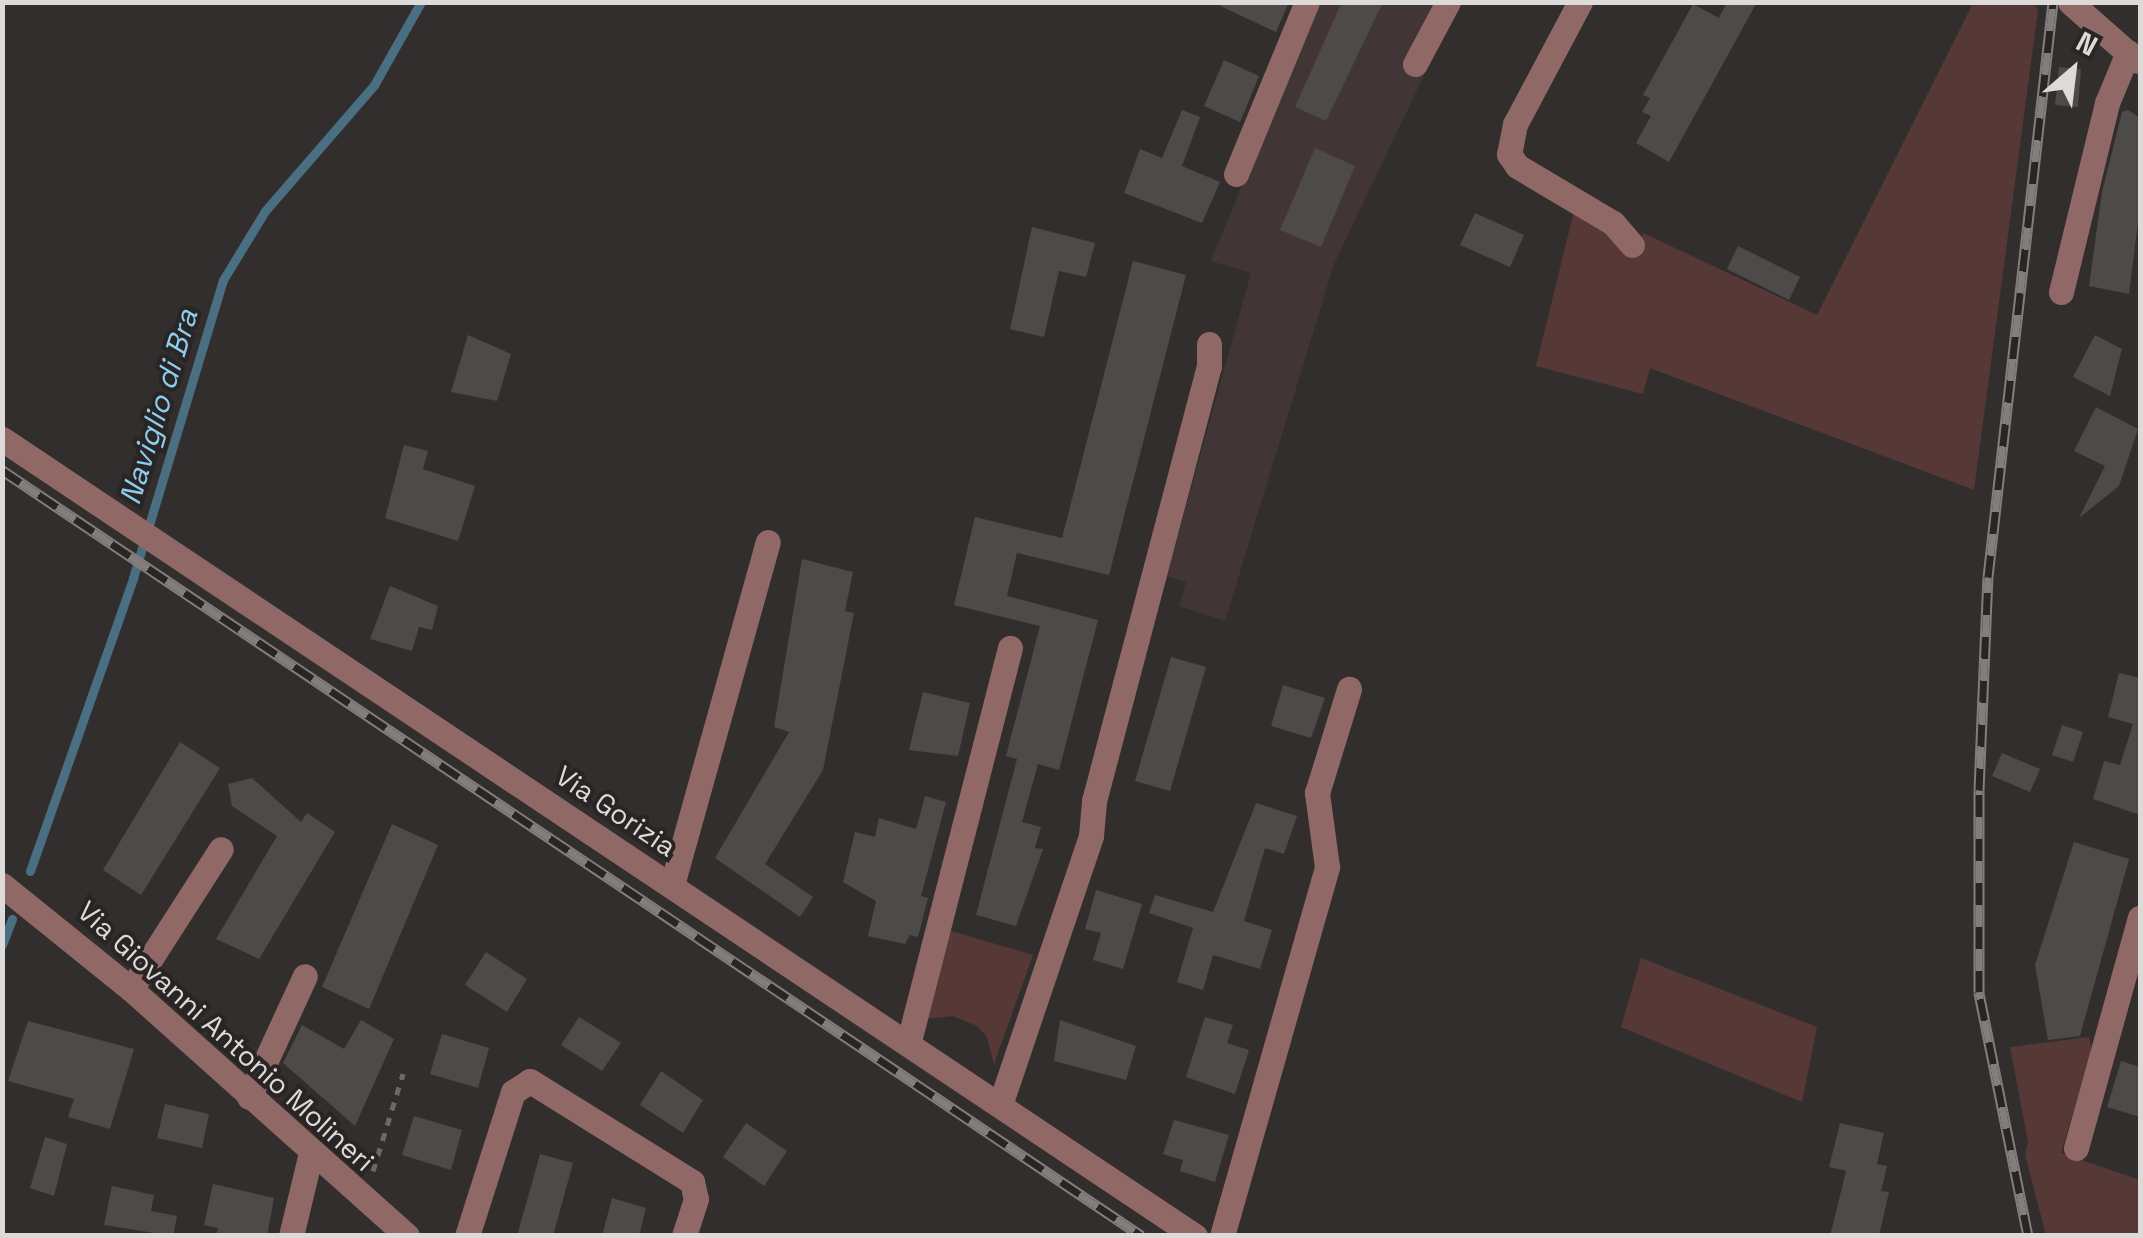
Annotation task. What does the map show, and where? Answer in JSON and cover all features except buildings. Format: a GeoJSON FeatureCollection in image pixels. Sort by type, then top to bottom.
{"type":"FeatureCollection","features":[{"type":"Feature","properties":{"kind":"street"},"geometry":{"type":"LineString","coordinates":[[1236,174],[1307,2]]}},
{"type":"Feature","properties":{"kind":"street"},"geometry":{"type":"LineString","coordinates":[[1415,64],[1448,2]]}},
{"type":"Feature","properties":{"kind":"street"},"geometry":{"type":"LineString","coordinates":[[1580,2],[1515,124],[1509,154],[1518,166],[1613,223],[1632,246]]}},
{"type":"Feature","properties":{"kind":"street"},"geometry":{"type":"LineString","coordinates":[[2061,292],[2108,103],[2134,58],[2070,2]]}},
{"type":"Feature","properties":{"kind":"street"},"geometry":{"type":"LineString","coordinates":[[1001,1102],[1091,836],[1094,801],[1210,366],[1209,344]]}},
{"type":"Feature","properties":{"kind":"street","name":"Via Gorizia"},"geometry":{"type":"LineString","coordinates":[[2,439],[1001,1102],[1195,1236]]}},
{"type":"Feature","properties":{"kind":"street"},"geometry":{"type":"LineString","coordinates":[[672,885],[768,542]]}},
{"type":"Feature","properties":{"kind":"street"},"geometry":{"type":"LineString","coordinates":[[909,1041],[1010,648]]}},
{"type":"Feature","properties":{"kind":"street"},"geometry":{"type":"LineString","coordinates":[[1222,1236],[1327,867],[1317,793],[1349,689]]}},
{"type":"Feature","properties":{"kind":"street"},"geometry":{"type":"LineString","coordinates":[[131,989],[221,849]]}},
{"type":"Feature","properties":{"kind":"street","name":"Via Giovanni Antonio Molineri"},"geometry":{"type":"LineString","coordinates":[[2,885],[131,989],[310,1154],[407,1236]]}},
{"type":"Feature","properties":{"kind":"street"},"geometry":{"type":"LineString","coordinates":[[2076,1148],[2140,918]]}},
{"type":"Feature","properties":{"kind":"street"},"geometry":{"type":"LineString","coordinates":[[249,1097],[305,976]]}},
{"type":"Feature","properties":{"kind":"street"},"geometry":{"type":"LineString","coordinates":[[467,1236],[513,1092],[530,1081],[692,1182],[696,1199],[684,1236]]}},
{"type":"Feature","properties":{"kind":"street"},"geometry":{"type":"LineString","coordinates":[[291,1236],[310,1154]]}},
{"type":"Feature","properties":{"kind":"path"},"geometry":{"type":"LineString","coordinates":[[365,1200],[403,1074]]}},
{"type":"Feature","properties":{"kind":"shaded area"},"geometry":{"type":"Polygon","coordinates":[[[1317,3],[1433,5],[1408,56],[1427,69],[1334,264],[1225,621],[1179,606],[1186,582],[1167,576],[1251,273],[1211,261],[1317,3]]]}},
{"type":"Feature","properties":{"kind":"shaded area"},"geometry":{"type":"Polygon","coordinates":[[[1973,3],[2033,3],[2038,10],[1974,490],[1650,368],[1643,394],[1536,366],[1575,207],[1637,252],[1643,233],[1817,315],[1973,3]]]}},
{"type":"Feature","properties":{"kind":"shaded area"},"geometry":{"type":"Polygon","coordinates":[[[944,929],[1033,955],[994,1064],[987,1037],[977,1026],[953,1016],[926,1019],[944,929]]]}},
{"type":"Feature","properties":{"kind":"shaded area"},"geometry":{"type":"Polygon","coordinates":[[[1641,958],[1817,1027],[1802,1102],[1621,1027],[1641,958]]]}},
{"type":"Feature","properties":{"kind":"shaded area"},"geometry":{"type":"Polygon","coordinates":[[[2089,1037],[2092,1050],[2061,1153],[2140,1180],[2140,1235],[2046,1235],[2025,1155],[2028,1142],[2010,1047],[2089,1037]]]}},
{"type":"Feature","properties":{"kind":"waterway","name":"Naviglio di Bra"},"geometry":{"type":"LineString","coordinates":[[30,871],[133,578],[223,280],[265,211],[374,85],[421,2]]}},
{"type":"Feature","properties":{"kind":"waterway","name":"Naviglio di Bra"},"geometry":{"type":"LineString","coordinates":[[2,945],[12,919]]}},
{"type":"Feature","properties":{"kind":"railway"},"geometry":{"type":"LineString","coordinates":[[2028,1236],[1979,992],[1979,790],[1988,577],[2053,2]]}},
{"type":"Feature","properties":{"kind":"railway"},"geometry":{"type":"LineString","coordinates":[[2,470],[1142,1236]]}}]}
